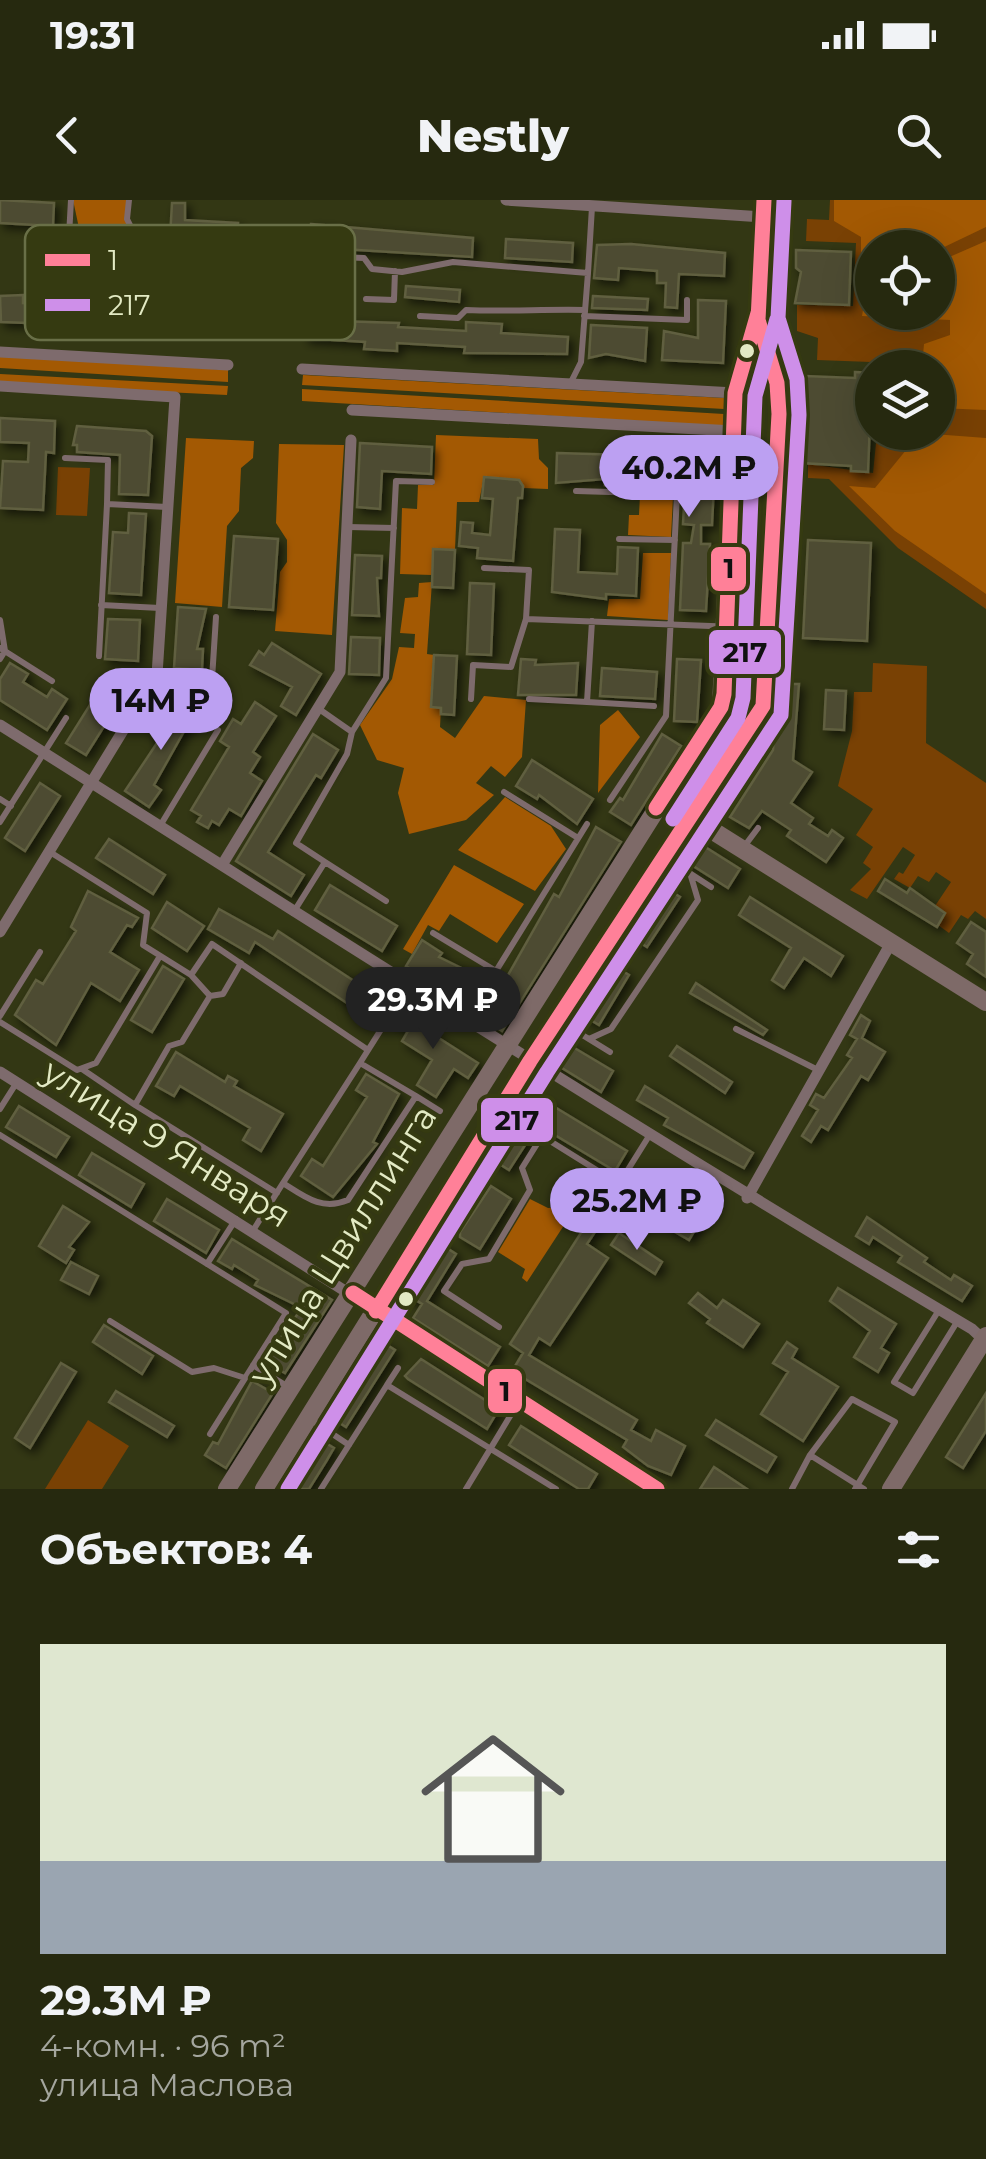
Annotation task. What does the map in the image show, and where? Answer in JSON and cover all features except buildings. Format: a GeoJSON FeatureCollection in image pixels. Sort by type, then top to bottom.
{"type":"FeatureCollection","features":[{"type":"Feature","properties":{"kind":"street"},"geometry":{"type":"LineString","coordinates":[[506,200],[764,209]]}},
{"type":"Feature","properties":{"kind":"street","name":"улица Цвиллинга"},"geometry":{"type":"LineString","coordinates":[[227,1489],[721,707],[735,393],[758,320],[764,209]]}},
{"type":"Feature","properties":{"kind":"street","name":"улица Цвиллинга"},"geometry":{"type":"LineString","coordinates":[[264,1489],[530,1061],[763,706],[769,638],[777,383],[758,320]]}},
{"type":"Feature","properties":{"kind":"street"},"geometry":{"type":"LineString","coordinates":[[0,352],[228,365]]}},
{"type":"Feature","properties":{"kind":"street"},"geometry":{"type":"LineString","coordinates":[[302,369],[735,393]]}},
{"type":"Feature","properties":{"kind":"street"},"geometry":{"type":"LineString","coordinates":[[0,386],[175,397],[157,675],[0,932]]}},
{"type":"Feature","properties":{"kind":"street"},"geometry":{"type":"LineString","coordinates":[[352,410],[734,431]]}},
{"type":"Feature","properties":{"kind":"street"},"geometry":{"type":"LineString","coordinates":[[222,866],[340,672],[351,440]]}},
{"type":"Feature","properties":{"kind":"street"},"geometry":{"type":"LineString","coordinates":[[0,725],[292,914],[747,1198],[958,1320],[985,1340],[891,1489]]}},
{"type":"Feature","properties":{"kind":"street"},"geometry":{"type":"LineString","coordinates":[[662,799],[986,1002]]}},
{"type":"Feature","properties":{"kind":"street"},"geometry":{"type":"LineString","coordinates":[[747,1198],[891,942]]}},
{"type":"Feature","properties":{"kind":"street","name":"улица 9 Января"},"geometry":{"type":"LineString","coordinates":[[0,1072],[237,1218],[657,1489]]}},
{"type":"Feature","properties":{"kind":"lane"},"geometry":{"type":"LineString","coordinates":[[70,225],[71,200]]}},
{"type":"Feature","properties":{"kind":"lane"},"geometry":{"type":"LineString","coordinates":[[129,200],[131,225]]}},
{"type":"Feature","properties":{"kind":"lane"},"geometry":{"type":"LineString","coordinates":[[570,384],[581,362],[592,203]]}},
{"type":"Feature","properties":{"kind":"lane"},"geometry":{"type":"LineString","coordinates":[[355,258],[364,258],[372,270],[395,271],[453,262],[588,273]]}},
{"type":"Feature","properties":{"kind":"lane"},"geometry":{"type":"LineString","coordinates":[[366,299],[394,300],[395,271]]}},
{"type":"Feature","properties":{"kind":"lane"},"geometry":{"type":"LineString","coordinates":[[420,316],[458,318],[466,310],[507,312],[519,308],[687,320],[687,300]]}},
{"type":"Feature","properties":{"kind":"lane"},"geometry":{"type":"LineString","coordinates":[[65,458],[108,460],[99,656]]}},
{"type":"Feature","properties":{"kind":"lane"},"geometry":{"type":"LineString","coordinates":[[526,619],[726,627],[769,638],[789,648],[796,476],[776,474]]}},
{"type":"Feature","properties":{"kind":"lane"},"geometry":{"type":"LineString","coordinates":[[386,901],[296,843],[346,754],[352,732],[386,678],[396,480],[432,482]]}},
{"type":"Feature","properties":{"kind":"lane"},"geometry":{"type":"LineString","coordinates":[[576,490],[677,494],[666,716],[610,800]]}},
{"type":"Feature","properties":{"kind":"lane"},"geometry":{"type":"LineString","coordinates":[[107,504],[168,507]]}},
{"type":"Feature","properties":{"kind":"lane"},"geometry":{"type":"LineString","coordinates":[[347,526],[394,528]]}},
{"type":"Feature","properties":{"kind":"lane"},"geometry":{"type":"LineString","coordinates":[[618,539],[675,540]]}},
{"type":"Feature","properties":{"kind":"lane"},"geometry":{"type":"LineString","coordinates":[[471,699],[473,665],[511,667],[526,619],[529,570],[484,568]]}},
{"type":"Feature","properties":{"kind":"lane"},"geometry":{"type":"LineString","coordinates":[[102,605],[162,608]]}},
{"type":"Feature","properties":{"kind":"lane"},"geometry":{"type":"LineString","coordinates":[[157,675],[212,679],[216,617]]}},
{"type":"Feature","properties":{"kind":"lane"},"geometry":{"type":"LineString","coordinates":[[0,620],[2,653],[52,681]]}},
{"type":"Feature","properties":{"kind":"lane"},"geometry":{"type":"LineString","coordinates":[[587,702],[592,621]]}},
{"type":"Feature","properties":{"kind":"lane"},"geometry":{"type":"LineString","coordinates":[[529,699],[654,706]]}},
{"type":"Feature","properties":{"kind":"lane"},"geometry":{"type":"LineString","coordinates":[[318,708],[352,732]]}},
{"type":"Feature","properties":{"kind":"lane"},"geometry":{"type":"LineString","coordinates":[[0,822],[66,718]]}},
{"type":"Feature","properties":{"kind":"lane"},"geometry":{"type":"LineString","coordinates":[[160,826],[218,730]]}},
{"type":"Feature","properties":{"kind":"lane"},"geometry":{"type":"LineString","coordinates":[[504,792],[578,838]]}},
{"type":"Feature","properties":{"kind":"lane"},"geometry":{"type":"LineString","coordinates":[[0,799],[10,806]]}},
{"type":"Feature","properties":{"kind":"lane"},"geometry":{"type":"LineString","coordinates":[[466,1021],[587,824]]}},
{"type":"Feature","properties":{"kind":"lane"},"geometry":{"type":"LineString","coordinates":[[742,848],[758,828]]}},
{"type":"Feature","properties":{"kind":"lane"},"geometry":{"type":"LineString","coordinates":[[50,852],[147,913],[143,945],[191,975],[210,996]]}},
{"type":"Feature","properties":{"kind":"lane"},"geometry":{"type":"LineString","coordinates":[[664,857],[711,887]]}},
{"type":"Feature","properties":{"kind":"lane"},"geometry":{"type":"LineString","coordinates":[[292,914],[325,862]]}},
{"type":"Feature","properties":{"kind":"lane"},"geometry":{"type":"LineString","coordinates":[[589,1039],[611,1029],[698,900],[690,874]]}},
{"type":"Feature","properties":{"kind":"lane"},"geometry":{"type":"LineString","coordinates":[[433,933],[496,971]]}},
{"type":"Feature","properties":{"kind":"lane"},"geometry":{"type":"LineString","coordinates":[[191,975],[212,944],[368,1050]]}},
{"type":"Feature","properties":{"kind":"lane"},"geometry":{"type":"LineString","coordinates":[[40,952],[0,1018],[277,1192]]}},
{"type":"Feature","properties":{"kind":"lane"},"geometry":{"type":"LineString","coordinates":[[81,1068],[96,1063],[160,956]]}},
{"type":"Feature","properties":{"kind":"lane"},"geometry":{"type":"LineString","coordinates":[[135,1105],[170,1046],[182,1042],[210,996],[223,994],[241,963]]}},
{"type":"Feature","properties":{"kind":"lane"},"geometry":{"type":"LineString","coordinates":[[254,1229],[409,985]]}},
{"type":"Feature","properties":{"kind":"lane"},"geometry":{"type":"LineString","coordinates":[[557,1020],[610,1052]]}},
{"type":"Feature","properties":{"kind":"lane"},"geometry":{"type":"LineString","coordinates":[[736,1029],[819,1071]]}},
{"type":"Feature","properties":{"kind":"lane"},"geometry":{"type":"LineString","coordinates":[[360,1063],[440,1110]]}},
{"type":"Feature","properties":{"kind":"lane"},"geometry":{"type":"LineString","coordinates":[[0,1110],[17,1082]]}},
{"type":"Feature","properties":{"kind":"lane"},"geometry":{"type":"LineString","coordinates":[[283,1183],[314,1203],[334,1206],[348,1200],[416,1096]]}},
{"type":"Feature","properties":{"kind":"lane"},"geometry":{"type":"LineString","coordinates":[[0,1135],[286,1313],[210,1434]]}},
{"type":"Feature","properties":{"kind":"lane"},"geometry":{"type":"LineString","coordinates":[[499,1326],[444,1291],[462,1264],[488,1259],[530,1190],[522,1168],[542,1136],[620,1184],[649,1136]]}},
{"type":"Feature","properties":{"kind":"lane"},"geometry":{"type":"LineString","coordinates":[[207,1264],[237,1218]]}},
{"type":"Feature","properties":{"kind":"lane"},"geometry":{"type":"LineString","coordinates":[[939,1310],[894,1382],[912,1393],[958,1320]]}},
{"type":"Feature","properties":{"kind":"lane"},"geometry":{"type":"LineString","coordinates":[[110,1320],[192,1372],[214,1368],[245,1378]]}},
{"type":"Feature","properties":{"kind":"lane"},"geometry":{"type":"LineString","coordinates":[[253,1365],[291,1388]]}},
{"type":"Feature","properties":{"kind":"lane"},"geometry":{"type":"LineString","coordinates":[[321,1489],[398,1368]]}},
{"type":"Feature","properties":{"kind":"lane"},"geometry":{"type":"LineString","coordinates":[[387,1385],[556,1489]]}},
{"type":"Feature","properties":{"kind":"lane"},"geometry":{"type":"LineString","coordinates":[[792,1489],[810,1455],[852,1399],[895,1422],[859,1488],[810,1455]]}},
{"type":"Feature","properties":{"kind":"lane"},"geometry":{"type":"LineString","coordinates":[[466,1489],[519,1402]]}},
{"type":"Feature","properties":{"kind":"lane"},"geometry":{"type":"LineString","coordinates":[[309,1418],[349,1444]]}},
{"type":"Feature","properties":{"kind":"shaded area"},"geometry":{"type":"Polygon","coordinates":[[[73,200],[127,200],[131,225],[78,225],[73,200]]]}},
{"type":"Feature","properties":{"kind":"shaded area"},"geometry":{"type":"Polygon","coordinates":[[[830,200],[986,200],[986,609],[898,548],[829,479],[808,478],[808,464],[873,473],[875,450],[955,450],[955,350],[855,350],[855,361],[817,360],[818,338],[797,331],[797,305],[853,306],[855,264],[855,330],[955,330],[955,230],[855,230],[855,243],[806,241],[807,219],[829,220],[830,200]]]}},
{"type":"Feature","properties":{"kind":"shaded area"},"geometry":{"type":"Polygon","coordinates":[[[834,200],[986,200],[986,227],[955,242],[955,230],[855,230],[855,233],[834,221],[834,200]]]}},
{"type":"Feature","properties":{"kind":"shaded area"},"geometry":{"type":"Polygon","coordinates":[[[986,241],[986,410],[955,409],[955,350],[923,350],[924,344],[955,330],[955,255],[986,241]]]}},
{"type":"Feature","properties":{"kind":"shaded area"},"geometry":{"type":"Polygon","coordinates":[[[0,356],[228,370],[228,382],[0,368],[0,356]]]}},
{"type":"Feature","properties":{"kind":"shaded area"},"geometry":{"type":"Polygon","coordinates":[[[0,374],[228,386],[227,395],[0,384],[0,374]]]}},
{"type":"Feature","properties":{"kind":"shaded area"},"geometry":{"type":"Polygon","coordinates":[[[303,375],[724,398],[724,409],[302,385],[303,375]]]}},
{"type":"Feature","properties":{"kind":"shaded area"},"geometry":{"type":"Polygon","coordinates":[[[302,389],[724,414],[723,426],[302,401],[302,389]]]}},
{"type":"Feature","properties":{"kind":"shaded area"},"geometry":{"type":"Polygon","coordinates":[[[436,435],[538,439],[539,459],[548,468],[548,489],[523,488],[519,480],[484,477],[479,502],[457,502],[455,550],[433,549],[432,575],[400,574],[402,508],[417,509],[418,485],[434,485],[436,435]]]}},
{"type":"Feature","properties":{"kind":"shaded area"},"geometry":{"type":"Polygon","coordinates":[[[955,436],[986,438],[986,594],[895,531],[849,486],[875,488],[906,450],[955,450],[955,436]]]}},
{"type":"Feature","properties":{"kind":"shaded area"},"geometry":{"type":"Polygon","coordinates":[[[186,438],[254,441],[253,458],[241,468],[239,511],[227,526],[222,607],[175,603],[186,438]]]}},
{"type":"Feature","properties":{"kind":"shaded area"},"geometry":{"type":"Polygon","coordinates":[[[279,444],[344,445],[332,635],[275,631],[280,572],[287,562],[287,540],[276,523],[279,444]]]}},
{"type":"Feature","properties":{"kind":"shaded area"},"geometry":{"type":"Polygon","coordinates":[[[58,467],[90,468],[87,516],[56,515],[58,467]]]}},
{"type":"Feature","properties":{"kind":"shaded area"},"geometry":{"type":"Polygon","coordinates":[[[640,495],[673,497],[671,537],[628,535],[629,515],[639,515],[640,495]]]}},
{"type":"Feature","properties":{"kind":"shaded area"},"geometry":{"type":"Polygon","coordinates":[[[643,553],[671,553],[668,620],[607,616],[609,599],[640,599],[643,553]]]}},
{"type":"Feature","properties":{"kind":"shaded area"},"geometry":{"type":"Polygon","coordinates":[[[432,582],[427,654],[434,655],[431,707],[441,708],[440,727],[455,738],[484,696],[526,700],[522,757],[505,777],[491,766],[476,783],[494,795],[466,820],[409,834],[398,793],[404,768],[377,760],[360,725],[392,679],[399,647],[414,648],[415,634],[400,633],[405,598],[418,597],[419,583],[432,582]]]}},
{"type":"Feature","properties":{"kind":"shaded area"},"geometry":{"type":"Polygon","coordinates":[[[873,663],[927,666],[926,743],[986,783],[986,919],[975,911],[968,919],[961,915],[949,933],[938,925],[945,913],[935,906],[951,882],[936,872],[929,882],[918,876],[910,888],[894,879],[899,872],[903,874],[915,855],[903,847],[867,899],[850,890],[871,869],[863,863],[873,847],[856,835],[873,809],[838,786],[852,731],[854,692],[872,692],[873,663]]]}},
{"type":"Feature","properties":{"kind":"shaded area"},"geometry":{"type":"Polygon","coordinates":[[[618,710],[640,737],[598,793],[600,725],[618,710]]]}},
{"type":"Feature","properties":{"kind":"shaded area"},"geometry":{"type":"Polygon","coordinates":[[[505,797],[551,826],[566,849],[535,891],[458,850],[505,797]]]}},
{"type":"Feature","properties":{"kind":"shaded area"},"geometry":{"type":"Polygon","coordinates":[[[454,865],[524,904],[497,943],[450,914],[439,931],[428,925],[412,954],[403,949],[454,865]]]}},
{"type":"Feature","properties":{"kind":"shaded area"},"geometry":{"type":"Polygon","coordinates":[[[530,1199],[548,1208],[570,1207],[572,1213],[527,1282],[522,1278],[525,1269],[498,1252],[530,1199]]]}},
{"type":"Feature","properties":{"kind":"shaded area"},"geometry":{"type":"Polygon","coordinates":[[[88,1420],[129,1446],[102,1489],[45,1489],[88,1420]]]}},
{"type":"Feature","properties":{"kind":"transit line","name":"1"},"geometry":{"type":"LineString","coordinates":[[376,1311],[530,1061],[763,706],[779,414],[777,383],[758,320],[764,200]]}},
{"type":"Feature","properties":{"kind":"transit line","name":"217"},"geometry":{"type":"LineString","coordinates":[[288,1489],[547,1072],[781,715],[799,415],[797,379],[778,318],[784,201]]}},
{"type":"Feature","properties":{"kind":"transit line","name":"1"},"geometry":{"type":"LineString","coordinates":[[656,808],[721,707],[724,694],[735,393],[758,313]]}},
{"type":"Feature","properties":{"kind":"transit line","name":"217"},"geometry":{"type":"LineString","coordinates":[[673,819],[738,718],[743,698],[755,396],[777,319]]}},
{"type":"Feature","properties":{"kind":"transit line","name":"1"},"geometry":{"type":"LineString","coordinates":[[353,1293],[657,1489]]}}]}
